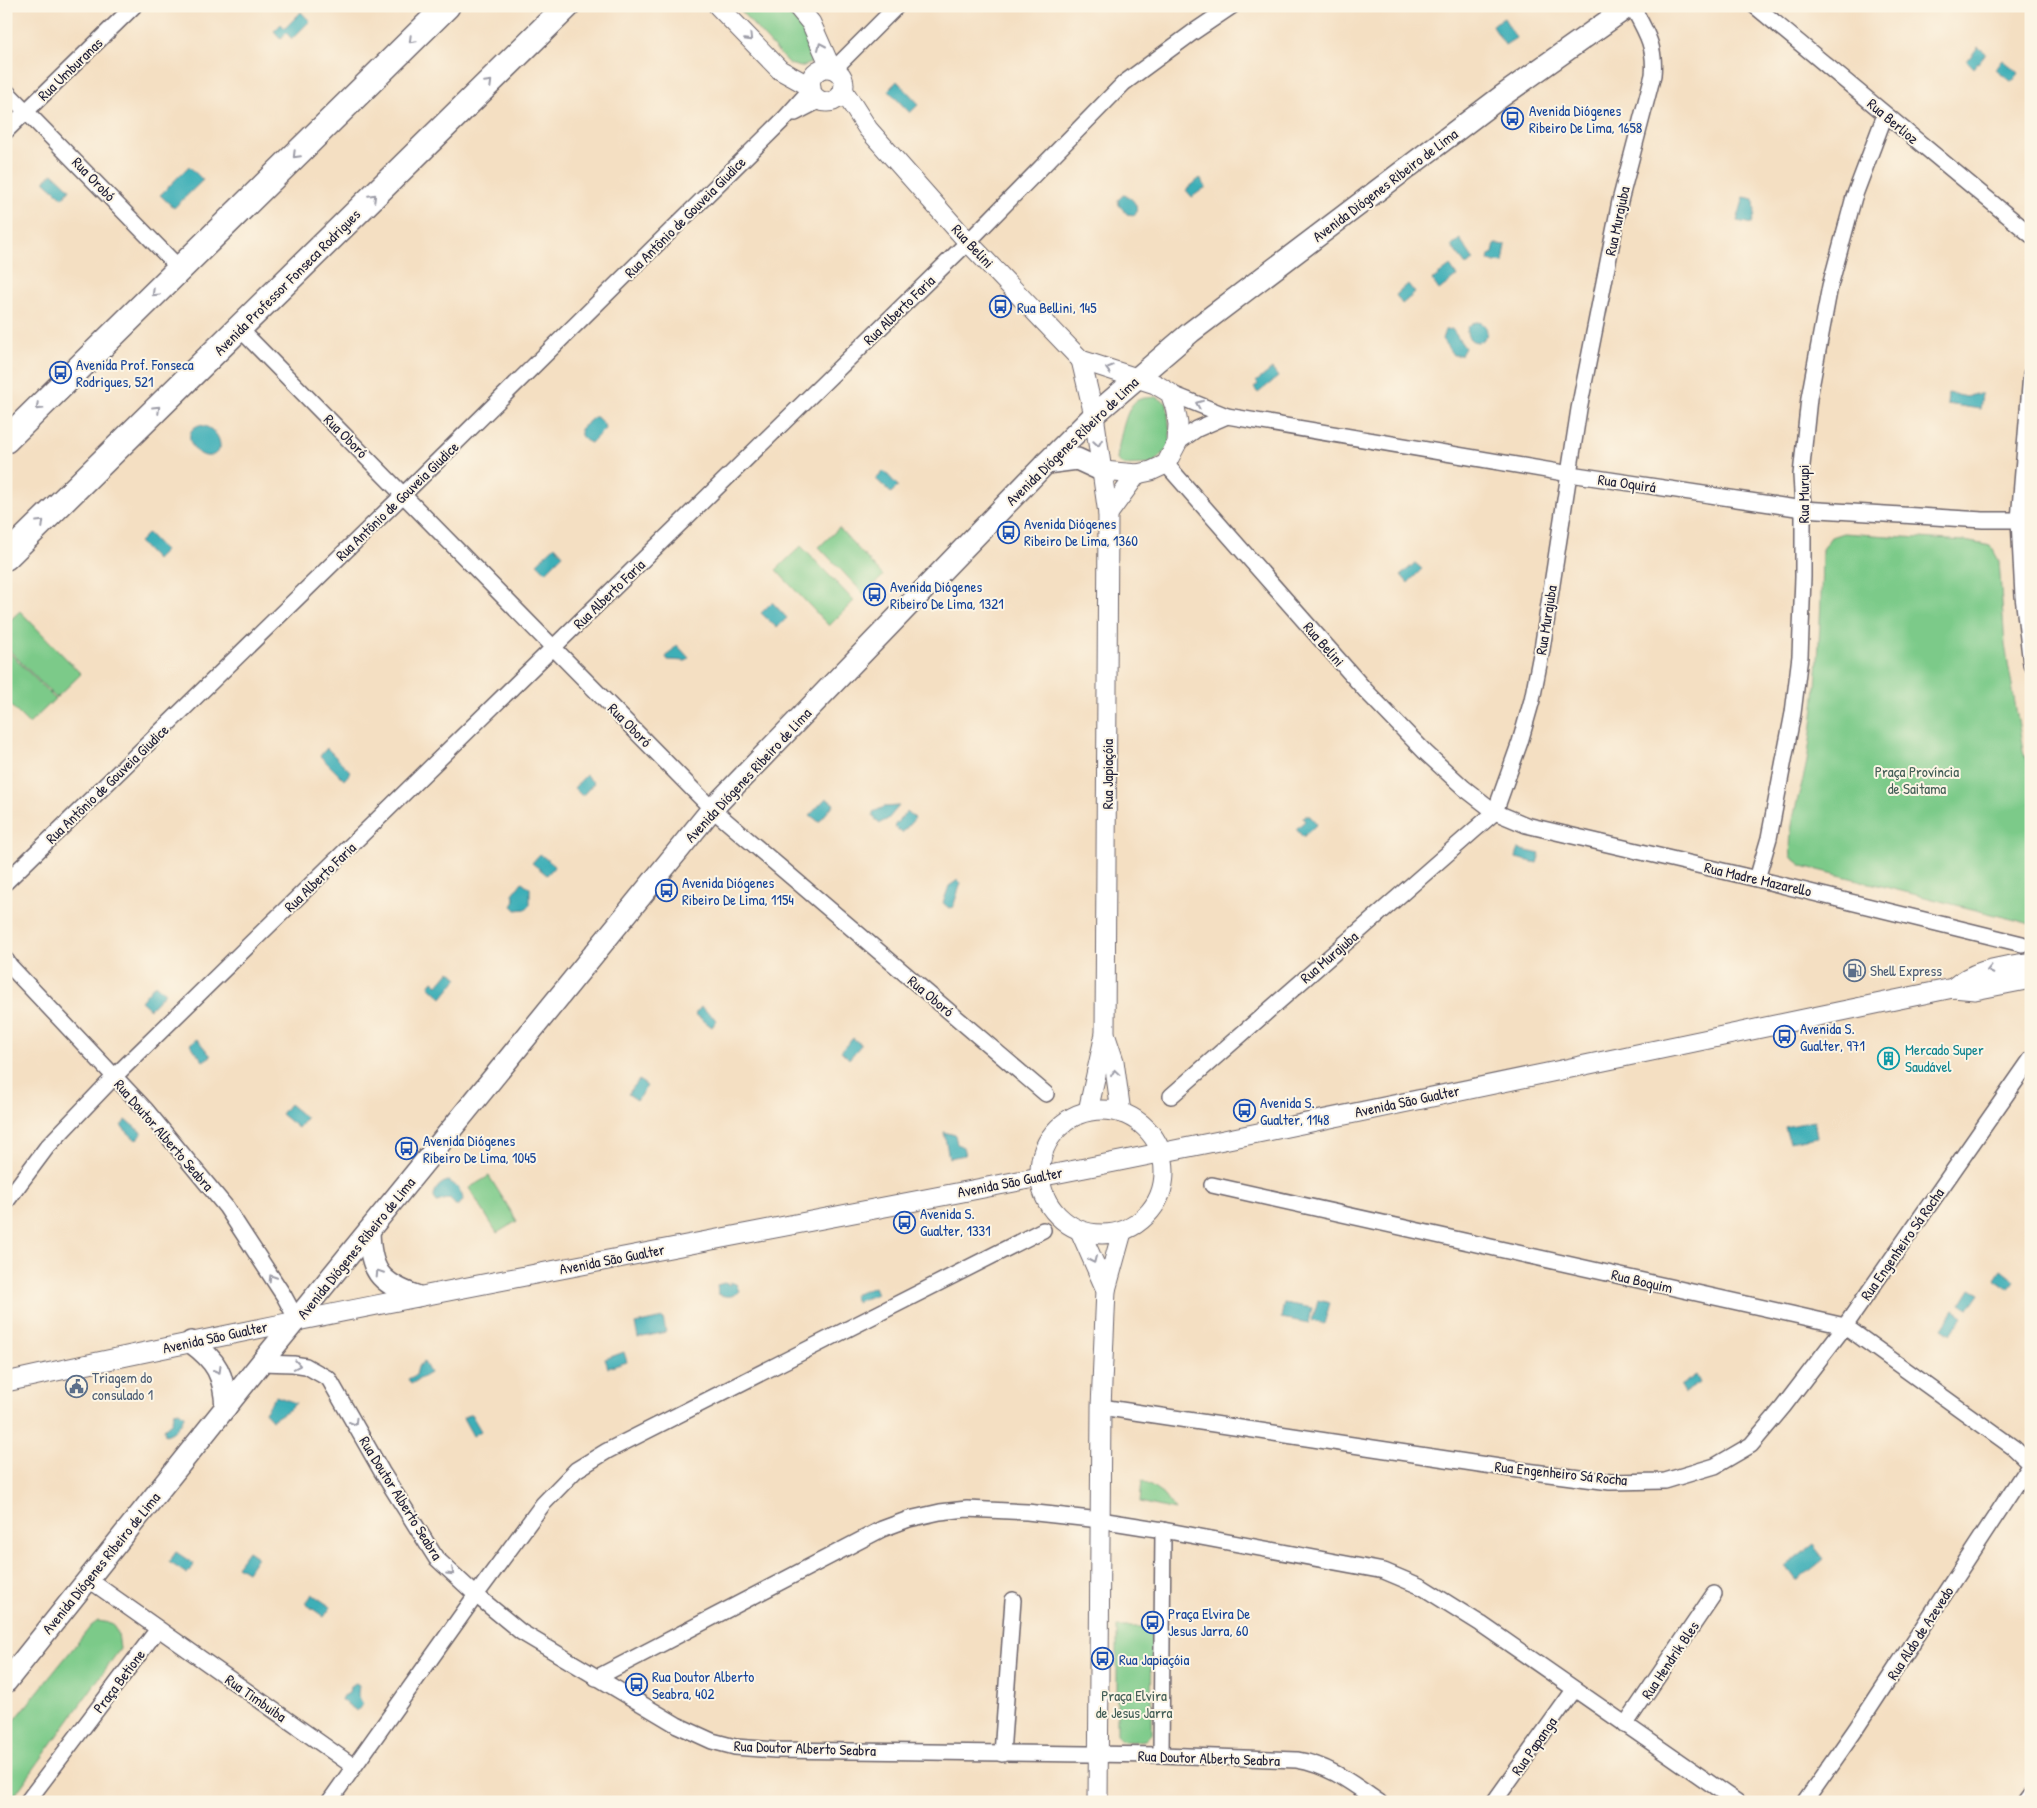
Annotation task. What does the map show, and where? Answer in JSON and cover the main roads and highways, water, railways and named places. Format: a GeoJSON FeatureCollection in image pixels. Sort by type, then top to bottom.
{"type":"FeatureCollection","features":[{"type":"Feature","properties":{"kind":"highway"},"geometry":{"type":"LineString","coordinates":[[6,440],[446,6]]}},
{"type":"Feature","properties":{"kind":"highway","name":"Avenida Professor Fonseca Rodrigues"},"geometry":{"type":"LineString","coordinates":[[6,557],[240,329],[566,6]]}},
{"type":"Feature","properties":{"kind":"main road","name":"Avenida Diógenes Ribeiro de Lima"},"geometry":{"type":"LineString","coordinates":[[6,1682],[261,1363],[712,809],[1046,463],[1094,415],[1136,377],[1191,332],[1494,102],[1630,6]]}},
{"type":"Feature","properties":{"kind":"main road"},"geometry":{"type":"LineString","coordinates":[[1046,463],[1077,459],[1103,471]]}},
{"type":"Feature","properties":{"kind":"main road"},"geometry":{"type":"LineString","coordinates":[[369,1231],[370,1251],[376,1270],[385,1282],[398,1290],[416,1296]]}},
{"type":"Feature","properties":{"kind":"main road"},"geometry":{"type":"LineString","coordinates":[[191,1342],[207,1354],[216,1365],[222,1377],[226,1407]]}},
{"type":"Feature","properties":{"kind":"water"},"geometry":{"type":"Polygon","coordinates":[[[301,12],[310,21],[292,39],[286,33],[281,39],[274,31],[281,24],[285,28],[301,12]]]}},
{"type":"Feature","properties":{"kind":"water"},"geometry":{"type":"Polygon","coordinates":[[[1504,18],[1516,38],[1505,45],[1492,25],[1504,18]]]}},
{"type":"Feature","properties":{"kind":"water"},"geometry":{"type":"Polygon","coordinates":[[[1978,47],[1986,53],[1974,68],[1967,61],[1978,47]]]}},
{"type":"Feature","properties":{"kind":"water"},"geometry":{"type":"Polygon","coordinates":[[[2003,60],[2019,73],[2012,82],[1996,69],[2003,60]]]}},
{"type":"Feature","properties":{"kind":"water"},"geometry":{"type":"Polygon","coordinates":[[[897,81],[919,104],[910,113],[888,90],[897,81]]]}},
{"type":"Feature","properties":{"kind":"water"},"geometry":{"type":"Polygon","coordinates":[[[189,166],[203,180],[174,208],[160,195],[189,166]]]}},
{"type":"Feature","properties":{"kind":"water"},"geometry":{"type":"Polygon","coordinates":[[[53,173],[70,189],[63,198],[45,182],[53,173]]]}},
{"type":"Feature","properties":{"kind":"water"},"geometry":{"type":"Polygon","coordinates":[[[1200,178],[1206,187],[1192,197],[1186,190],[1200,178]]]}},
{"type":"Feature","properties":{"kind":"water"},"geometry":{"type":"Polygon","coordinates":[[[1123,195],[1129,197],[1136,205],[1135,215],[1127,214],[1119,205],[1118,200],[1123,195]]]}},
{"type":"Feature","properties":{"kind":"water"},"geometry":{"type":"Polygon","coordinates":[[[1744,197],[1754,199],[1755,214],[1752,224],[1737,221],[1744,197]]]}},
{"type":"Feature","properties":{"kind":"water"},"geometry":{"type":"Polygon","coordinates":[[[1460,239],[1474,260],[1466,265],[1451,246],[1460,239]]]}},
{"type":"Feature","properties":{"kind":"water"},"geometry":{"type":"Polygon","coordinates":[[[1495,244],[1506,245],[1503,263],[1488,261],[1489,255],[1493,253],[1495,244]]]}},
{"type":"Feature","properties":{"kind":"water"},"geometry":{"type":"Polygon","coordinates":[[[1450,266],[1457,276],[1439,290],[1432,280],[1450,266]]]}},
{"type":"Feature","properties":{"kind":"water"},"geometry":{"type":"Polygon","coordinates":[[[1408,284],[1415,293],[1402,304],[1396,295],[1408,284]]]}},
{"type":"Feature","properties":{"kind":"water"},"geometry":{"type":"Polygon","coordinates":[[[1477,322],[1484,325],[1487,332],[1484,339],[1477,342],[1470,339],[1467,332],[1470,325],[1477,322]]]}},
{"type":"Feature","properties":{"kind":"water"},"geometry":{"type":"Polygon","coordinates":[[[1452,329],[1465,348],[1461,355],[1453,355],[1442,339],[1445,330],[1452,329]]]}},
{"type":"Feature","properties":{"kind":"water"},"geometry":{"type":"Polygon","coordinates":[[[1272,369],[1278,377],[1258,393],[1254,388],[1258,384],[1256,382],[1272,369]]]}},
{"type":"Feature","properties":{"kind":"water"},"geometry":{"type":"Polygon","coordinates":[[[1948,393],[1967,397],[1982,394],[1980,409],[1947,404],[1948,393]]]}},
{"type":"Feature","properties":{"kind":"water"},"geometry":{"type":"Polygon","coordinates":[[[594,417],[597,417],[604,424],[605,429],[591,443],[583,438],[580,429],[594,417]]]}},
{"type":"Feature","properties":{"kind":"water"},"geometry":{"type":"Polygon","coordinates":[[[199,425],[207,427],[219,439],[220,448],[214,455],[207,456],[201,454],[191,443],[190,436],[192,430],[199,425]]]}},
{"type":"Feature","properties":{"kind":"water"},"geometry":{"type":"Polygon","coordinates":[[[884,471],[898,486],[891,493],[876,479],[884,471]]]}},
{"type":"Feature","properties":{"kind":"water"},"geometry":{"type":"Polygon","coordinates":[[[148,533],[165,551],[156,560],[139,542],[148,533]]]}},
{"type":"Feature","properties":{"kind":"water"},"geometry":{"type":"Polygon","coordinates":[[[555,546],[563,555],[546,572],[537,563],[555,546]]]}},
{"type":"Feature","properties":{"kind":"water"},"geometry":{"type":"Polygon","coordinates":[[[1415,563],[1422,569],[1408,583],[1401,575],[1415,563]]]}},
{"type":"Feature","properties":{"kind":"water"},"geometry":{"type":"Polygon","coordinates":[[[772,602],[787,618],[777,628],[761,613],[772,602]]]}},
{"type":"Feature","properties":{"kind":"water"},"geometry":{"type":"Polygon","coordinates":[[[677,645],[689,658],[686,661],[668,660],[666,657],[677,645]]]}},
{"type":"Feature","properties":{"kind":"water"},"geometry":{"type":"Polygon","coordinates":[[[327,748],[351,772],[344,780],[320,756],[327,748]]]}},
{"type":"Feature","properties":{"kind":"water"},"geometry":{"type":"Polygon","coordinates":[[[586,775],[594,783],[582,796],[574,788],[586,775]]]}},
{"type":"Feature","properties":{"kind":"water"},"geometry":{"type":"Polygon","coordinates":[[[826,798],[834,804],[819,822],[810,815],[826,798]]]}},
{"type":"Feature","properties":{"kind":"water"},"geometry":{"type":"Polygon","coordinates":[[[899,806],[888,819],[880,823],[873,817],[873,812],[884,807],[899,806]]]}},
{"type":"Feature","properties":{"kind":"water"},"geometry":{"type":"Polygon","coordinates":[[[907,811],[915,818],[902,833],[894,826],[907,811]]]}},
{"type":"Feature","properties":{"kind":"water"},"geometry":{"type":"Polygon","coordinates":[[[1310,816],[1317,824],[1303,837],[1296,829],[1305,821],[1303,818],[1310,816]]]}},
{"type":"Feature","properties":{"kind":"water"},"geometry":{"type":"Polygon","coordinates":[[[1518,849],[1540,854],[1537,863],[1516,858],[1518,849]]]}},
{"type":"Feature","properties":{"kind":"water"},"geometry":{"type":"Polygon","coordinates":[[[540,854],[555,866],[547,875],[532,863],[540,854]]]}},
{"type":"Feature","properties":{"kind":"water"},"geometry":{"type":"Polygon","coordinates":[[[958,880],[961,883],[953,907],[949,908],[943,903],[949,886],[958,880]]]}},
{"type":"Feature","properties":{"kind":"water"},"geometry":{"type":"Polygon","coordinates":[[[522,882],[530,888],[530,905],[526,909],[516,910],[512,906],[515,901],[513,894],[522,882]]]}},
{"type":"Feature","properties":{"kind":"water"},"geometry":{"type":"Polygon","coordinates":[[[450,971],[458,978],[442,998],[429,986],[433,981],[438,985],[450,971]]]}},
{"type":"Feature","properties":{"kind":"water"},"geometry":{"type":"Polygon","coordinates":[[[155,984],[165,993],[150,1009],[141,1001],[155,984]]]}},
{"type":"Feature","properties":{"kind":"water"},"geometry":{"type":"Polygon","coordinates":[[[701,1007],[717,1020],[712,1027],[695,1014],[701,1007]]]}},
{"type":"Feature","properties":{"kind":"water"},"geometry":{"type":"Polygon","coordinates":[[[853,1038],[861,1045],[849,1059],[841,1051],[853,1038]]]}},
{"type":"Feature","properties":{"kind":"water"},"geometry":{"type":"Polygon","coordinates":[[[197,1039],[211,1056],[203,1061],[190,1044],[197,1039]]]}},
{"type":"Feature","properties":{"kind":"water"},"geometry":{"type":"Polygon","coordinates":[[[639,1080],[647,1086],[637,1100],[628,1094],[639,1080]]]}},
{"type":"Feature","properties":{"kind":"water"},"geometry":{"type":"Polygon","coordinates":[[[289,1104],[306,1118],[298,1128],[281,1114],[289,1104]]]}},
{"type":"Feature","properties":{"kind":"water"},"geometry":{"type":"Polygon","coordinates":[[[126,1120],[142,1133],[136,1140],[121,1126],[126,1120]]]}},
{"type":"Feature","properties":{"kind":"water"},"geometry":{"type":"Polygon","coordinates":[[[1814,1121],[1817,1137],[1789,1142],[1785,1127],[1814,1121]]]}},
{"type":"Feature","properties":{"kind":"water"},"geometry":{"type":"Polygon","coordinates":[[[944,1132],[955,1135],[957,1144],[963,1147],[965,1155],[949,1158],[944,1132]]]}},
{"type":"Feature","properties":{"kind":"water"},"geometry":{"type":"Polygon","coordinates":[[[448,1181],[456,1186],[462,1194],[463,1201],[459,1205],[455,1205],[450,1198],[437,1202],[434,1198],[438,1187],[448,1181]]]}},
{"type":"Feature","properties":{"kind":"water"},"geometry":{"type":"Polygon","coordinates":[[[2001,1270],[2014,1280],[2009,1289],[1995,1279],[2001,1270]]]}},
{"type":"Feature","properties":{"kind":"water"},"geometry":{"type":"Polygon","coordinates":[[[730,1282],[736,1284],[739,1291],[729,1296],[718,1294],[717,1285],[724,1283],[730,1285],[730,1282]]]}},
{"type":"Feature","properties":{"kind":"water"},"geometry":{"type":"Polygon","coordinates":[[[874,1287],[877,1294],[856,1302],[853,1295],[874,1287]]]}},
{"type":"Feature","properties":{"kind":"water"},"geometry":{"type":"Polygon","coordinates":[[[1971,1288],[1980,1293],[1969,1309],[1961,1304],[1971,1288]]]}},
{"type":"Feature","properties":{"kind":"water"},"geometry":{"type":"Polygon","coordinates":[[[1318,1300],[1330,1303],[1324,1324],[1312,1321],[1318,1300]]]}},
{"type":"Feature","properties":{"kind":"water"},"geometry":{"type":"Polygon","coordinates":[[[1284,1303],[1312,1308],[1309,1323],[1281,1318],[1284,1303]]]}},
{"type":"Feature","properties":{"kind":"water"},"geometry":{"type":"Polygon","coordinates":[[[1954,1310],[1963,1316],[1951,1334],[1942,1328],[1954,1310]]]}},
{"type":"Feature","properties":{"kind":"water"},"geometry":{"type":"Polygon","coordinates":[[[663,1318],[666,1332],[638,1338],[635,1324],[663,1318]]]}},
{"type":"Feature","properties":{"kind":"water"},"geometry":{"type":"Polygon","coordinates":[[[624,1352],[627,1362],[608,1368],[605,1359],[624,1352]]]}},
{"type":"Feature","properties":{"kind":"water"},"geometry":{"type":"Polygon","coordinates":[[[424,1362],[430,1373],[411,1384],[408,1379],[416,1375],[418,1367],[424,1362]]]}},
{"type":"Feature","properties":{"kind":"water"},"geometry":{"type":"Polygon","coordinates":[[[1696,1375],[1700,1383],[1684,1393],[1680,1386],[1696,1375]]]}},
{"type":"Feature","properties":{"kind":"water"},"geometry":{"type":"Polygon","coordinates":[[[276,1396],[296,1403],[272,1420],[265,1412],[276,1396]]]}},
{"type":"Feature","properties":{"kind":"water"},"geometry":{"type":"Polygon","coordinates":[[[179,1411],[184,1415],[178,1428],[165,1435],[164,1429],[171,1423],[174,1412],[179,1411]]]}},
{"type":"Feature","properties":{"kind":"water"},"geometry":{"type":"Polygon","coordinates":[[[471,1414],[481,1431],[473,1436],[463,1418],[471,1414]]]}},
{"type":"Feature","properties":{"kind":"water"},"geometry":{"type":"Polygon","coordinates":[[[1813,1545],[1824,1559],[1797,1581],[1786,1566],[1813,1545]]]}},
{"type":"Feature","properties":{"kind":"water"},"geometry":{"type":"Polygon","coordinates":[[[248,1551],[257,1557],[247,1572],[237,1566],[248,1551]]]}},
{"type":"Feature","properties":{"kind":"water"},"geometry":{"type":"Polygon","coordinates":[[[176,1552],[194,1564],[187,1574],[169,1562],[176,1552]]]}},
{"type":"Feature","properties":{"kind":"water"},"geometry":{"type":"Polygon","coordinates":[[[312,1594],[331,1607],[324,1617],[306,1604],[312,1594]]]}},
{"type":"Feature","properties":{"kind":"water"},"geometry":{"type":"Polygon","coordinates":[[[356,1683],[359,1685],[358,1695],[363,1704],[357,1711],[341,1700],[342,1697],[349,1693],[350,1686],[356,1683]]]}},
{"type":"Feature","properties":{"kind":"place","name":"Avenida Diógenes Ribeiro De Lima, 1658"},"geometry":{"type":"Point","coordinates":[1513,119]}},
{"type":"Feature","properties":{"kind":"place","name":"Rua Bellini, 145"},"geometry":{"type":"Point","coordinates":[1001,307]}},
{"type":"Feature","properties":{"kind":"place","name":"Avenida Prof. Fonseca Rodrigues, 521"},"geometry":{"type":"Point","coordinates":[60,373]}},
{"type":"Feature","properties":{"kind":"place","name":"Avenida Diógenes Ribeiro De Lima, 1360"},"geometry":{"type":"Point","coordinates":[1008,532]}},
{"type":"Feature","properties":{"kind":"place","name":"Avenida Diógenes Ribeiro De Lima, 1321"},"geometry":{"type":"Point","coordinates":[874,595]}},
{"type":"Feature","properties":{"kind":"place","name":"Avenida Diógenes Ribeiro De Lima, 1154"},"geometry":{"type":"Point","coordinates":[666,891]}},
{"type":"Feature","properties":{"kind":"place","name":"Shell Express"},"geometry":{"type":"Point","coordinates":[1854,970]}},
{"type":"Feature","properties":{"kind":"place","name":"Avenida S. Gualter, 971"},"geometry":{"type":"Point","coordinates":[1784,1037]}},
{"type":"Feature","properties":{"kind":"place","name":"Mercado Super Saudável"},"geometry":{"type":"Point","coordinates":[1889,1058]}},
{"type":"Feature","properties":{"kind":"place","name":"Avenida S. Gualter, 1148"},"geometry":{"type":"Point","coordinates":[1244,1111]}},
{"type":"Feature","properties":{"kind":"place","name":"Avenida Diógenes Ribeiro De Lima, 1045"},"geometry":{"type":"Point","coordinates":[407,1149]}},
{"type":"Feature","properties":{"kind":"place","name":"Avenida S. Gualter, 1331"},"geometry":{"type":"Point","coordinates":[904,1222]}},
{"type":"Feature","properties":{"kind":"place","name":"Triagem do consulado 1"},"geometry":{"type":"Point","coordinates":[76,1386]}},
{"type":"Feature","properties":{"kind":"place","name":"Praça Elvira De Jesus Jarra, 60"},"geometry":{"type":"Point","coordinates":[1152,1622]}},
{"type":"Feature","properties":{"kind":"place","name":"Rua Japiaçóia"},"geometry":{"type":"Point","coordinates":[1103,1659]}},
{"type":"Feature","properties":{"kind":"place","name":"Rua Doutor Alberto Seabra, 402"},"geometry":{"type":"Point","coordinates":[636,1685]}},
{"type":"Feature","properties":{"kind":"park label","name":"Praça Província de Saitama"},"geometry":{"type":"Point","coordinates":[1917,780]}},
{"type":"Feature","properties":{"kind":"park label","name":"Praça Elvira de Jesus Jarra"},"geometry":{"type":"Point","coordinates":[1134,1704]}}]}
